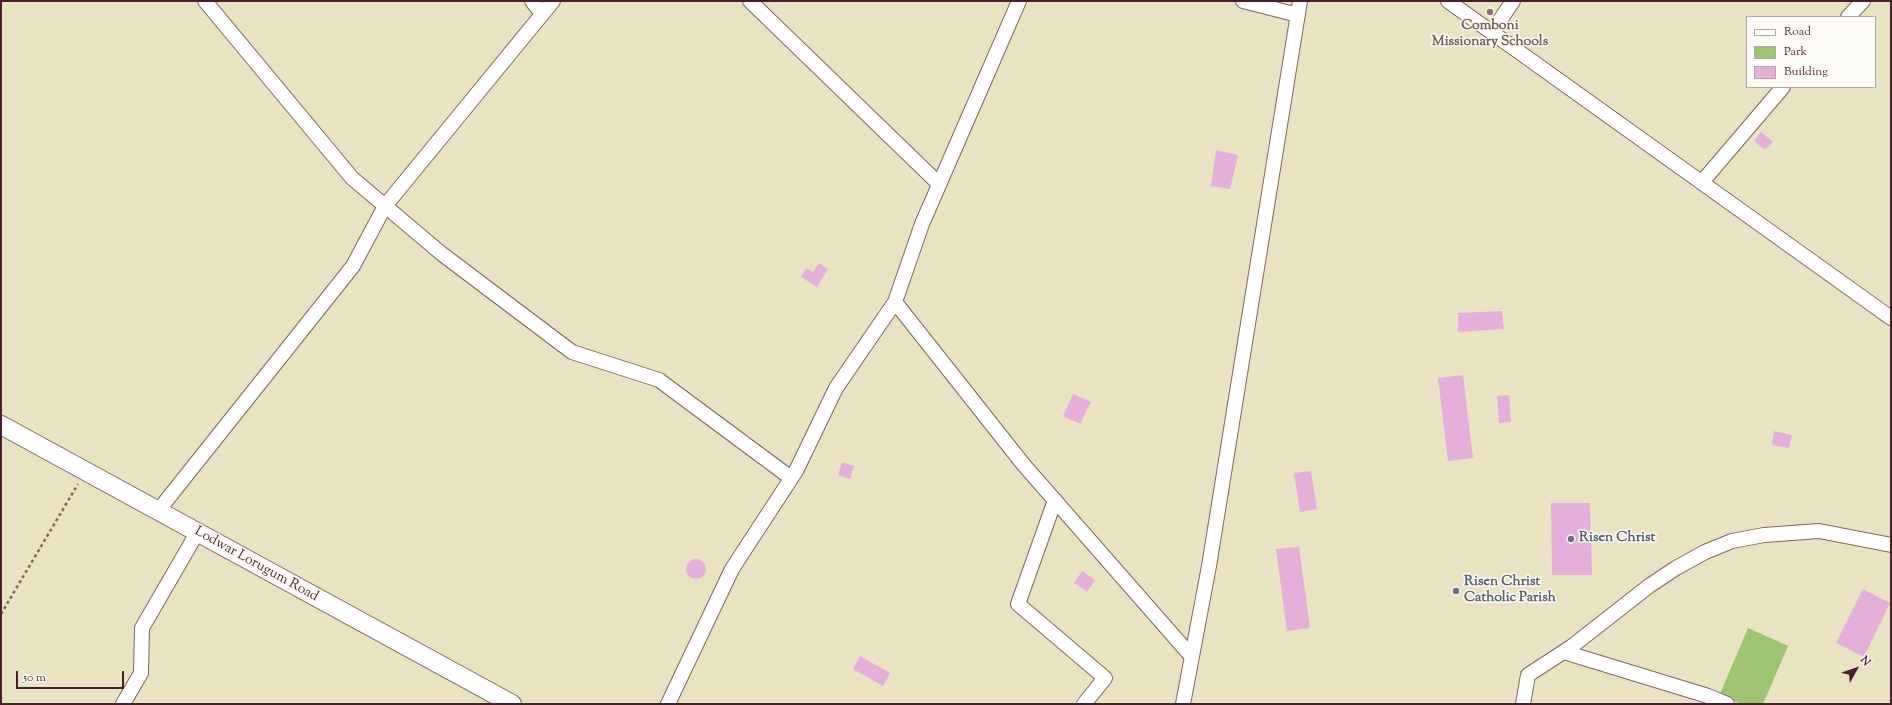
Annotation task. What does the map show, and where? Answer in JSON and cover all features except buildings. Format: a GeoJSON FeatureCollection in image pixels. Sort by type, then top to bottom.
{"type":"FeatureCollection","features":[{"type":"Feature","properties":{"kind":"main road","name":"Lodwar Lorugum Road"},"geometry":{"type":"LineString","coordinates":[[1,425],[512,704]]}},
{"type":"Feature","properties":{"kind":"street"},"geometry":{"type":"LineString","coordinates":[[205,1],[352,178],[442,254],[572,352],[658,380],[791,478]]}},
{"type":"Feature","properties":{"kind":"street"},"geometry":{"type":"LineString","coordinates":[[532,1],[542,14]]}},
{"type":"Feature","properties":{"kind":"street"},"geometry":{"type":"LineString","coordinates":[[158,511],[353,266],[386,206],[553,1]]}},
{"type":"Feature","properties":{"kind":"street"},"geometry":{"type":"LineString","coordinates":[[750,1],[939,184]]}},
{"type":"Feature","properties":{"kind":"street"},"geometry":{"type":"LineString","coordinates":[[668,704],[732,568],[791,478],[836,388],[895,302],[922,224],[1019,1]]}},
{"type":"Feature","properties":{"kind":"street"},"geometry":{"type":"LineString","coordinates":[[1183,704],[1209,566],[1299,8],[1243,1]]}},
{"type":"Feature","properties":{"kind":"street"},"geometry":{"type":"LineString","coordinates":[[1448,1],[1891,318]]}},
{"type":"Feature","properties":{"kind":"street"},"geometry":{"type":"LineString","coordinates":[[1492,32],[1513,1]]}},
{"type":"Feature","properties":{"kind":"street"},"geometry":{"type":"LineString","coordinates":[[1849,16],[1863,1]]}},
{"type":"Feature","properties":{"kind":"street"},"geometry":{"type":"LineString","coordinates":[[1702,182],[1782,88]]}},
{"type":"Feature","properties":{"kind":"street"},"geometry":{"type":"LineString","coordinates":[[895,302],[1023,464],[1192,657]]}},
{"type":"Feature","properties":{"kind":"street"},"geometry":{"type":"LineString","coordinates":[[1055,500],[1018,604],[1105,678],[1084,704]]}},
{"type":"Feature","properties":{"kind":"street"},"geometry":{"type":"LineString","coordinates":[[123,704],[141,673],[142,628],[197,532]]}},
{"type":"Feature","properties":{"kind":"street"},"geometry":{"type":"LineString","coordinates":[[1523,704],[1528,675],[1564,652],[1648,586],[1705,552],[1732,541],[1764,535],[1819,532],[1856,537],[1891,546]]}},
{"type":"Feature","properties":{"kind":"street"},"geometry":{"type":"LineString","coordinates":[[1564,652],[1708,696],[1727,704]]}},
{"type":"Feature","properties":{"kind":"path"},"geometry":{"type":"LineString","coordinates":[[1,614],[85,472]]}},
{"type":"Feature","properties":{"kind":"green space"},"geometry":{"type":"Polygon","coordinates":[[[1748,628],[1788,646],[1763,704],[1741,704],[1720,694],[1748,628]]]}},
{"type":"Feature","properties":{"kind":"place","name":"Comboni Missionary Schools"},"geometry":{"type":"Point","coordinates":[1490,12]}},
{"type":"Feature","properties":{"kind":"place","name":"Risen Christ"},"geometry":{"type":"Point","coordinates":[1571,539]}},
{"type":"Feature","properties":{"kind":"place","name":"Risen Christ Catholic Parish"},"geometry":{"type":"Point","coordinates":[1456,591]}}]}
